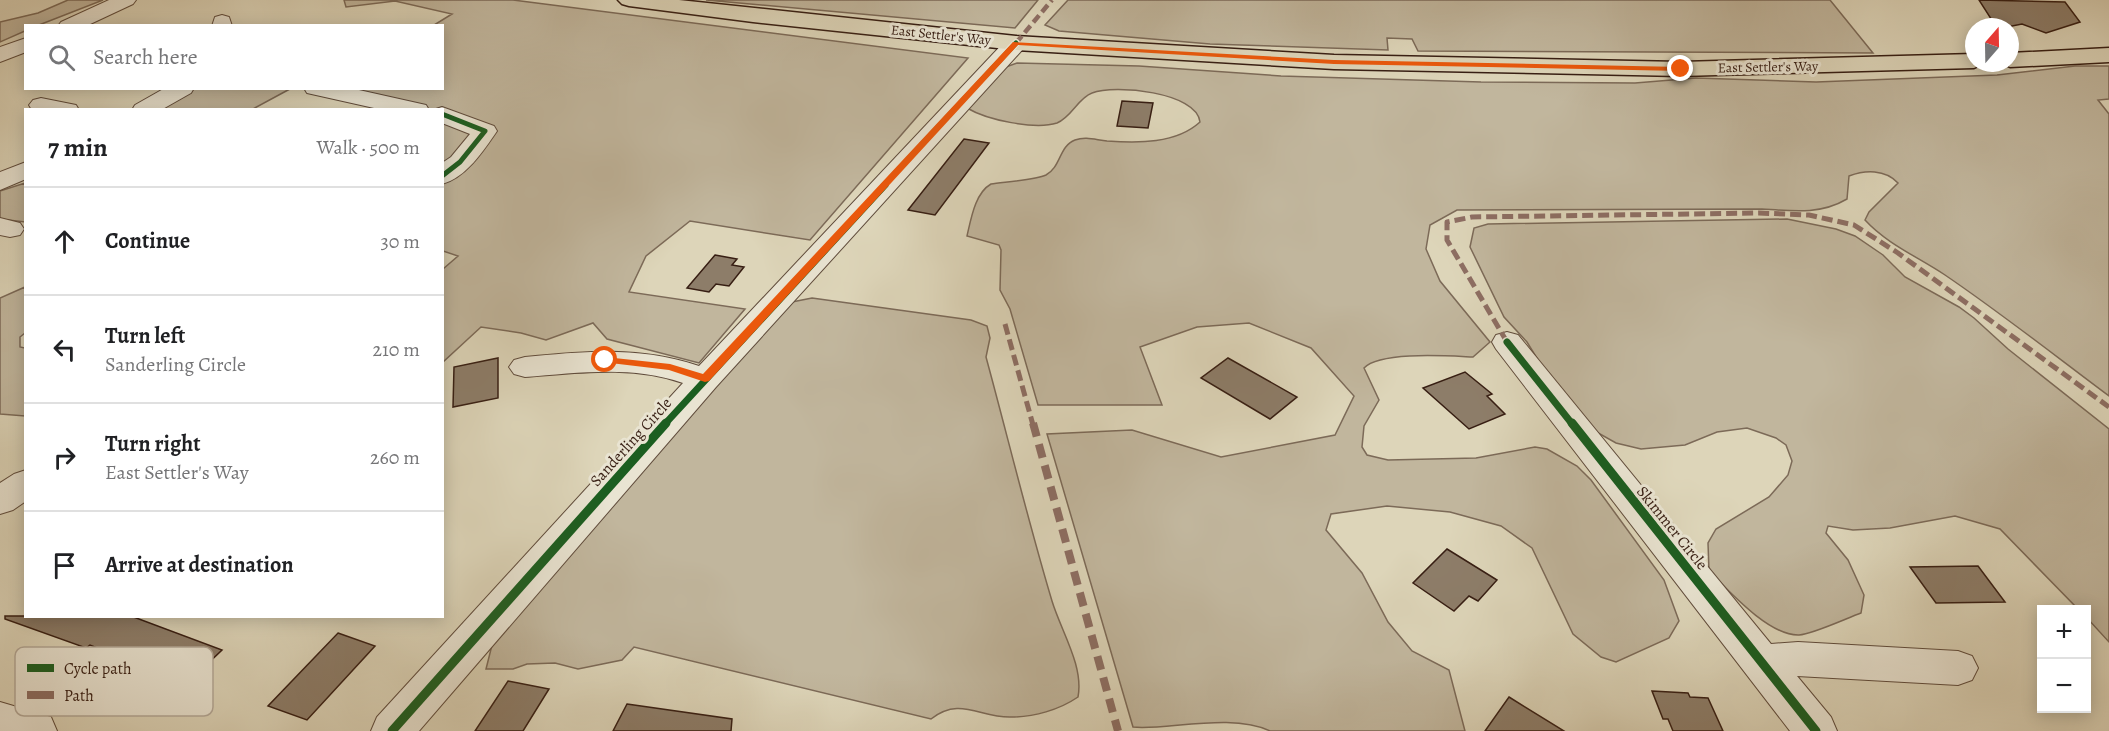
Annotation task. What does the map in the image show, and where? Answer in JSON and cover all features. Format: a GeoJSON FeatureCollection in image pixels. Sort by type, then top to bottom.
{"type":"FeatureCollection","features":[{"type":"Feature","properties":{"kind":"main road","name":"East Settler's Way"},"geometry":{"type":"LineString","coordinates":[[629,0],[753,16],[1016,43],[1334,62],[1681,69],[1965,61]]}},
{"type":"Feature","properties":{"kind":"main road"},"geometry":{"type":"LineString","coordinates":[[2019,60],[2109,55]]}},
{"type":"Feature","properties":{"kind":"street"},"geometry":{"type":"LineString","coordinates":[[72,24],[126,0]]}},
{"type":"Feature","properties":{"kind":"street","name":"Sanderling Circle"},"geometry":{"type":"LineString","coordinates":[[392,731],[705,378],[1016,43]]}},
{"type":"Feature","properties":{"kind":"street"},"geometry":{"type":"LineString","coordinates":[[0,55],[24,45]]}},
{"type":"Feature","properties":{"kind":"street"},"geometry":{"type":"LineString","coordinates":[[147,108],[179,90]]}},
{"type":"Feature","properties":{"kind":"street"},"geometry":{"type":"LineString","coordinates":[[324,90],[409,108]]}},
{"type":"Feature","properties":{"kind":"street"},"geometry":{"type":"LineString","coordinates":[[41,105],[57,108]]}},
{"type":"Feature","properties":{"kind":"street"},"geometry":{"type":"LineString","coordinates":[[444,115],[485,131],[460,162],[444,174]]}},
{"type":"Feature","properties":{"kind":"street"},"geometry":{"type":"LineString","coordinates":[[0,182],[24,170]]}},
{"type":"Feature","properties":{"kind":"street","name":"Skimmer Circle"},"geometry":{"type":"LineString","coordinates":[[1507,342],[1816,731]]}},
{"type":"Feature","properties":{"kind":"street"},"geometry":{"type":"LineString","coordinates":[[525,367],[605,360],[670,367],[705,378]]}},
{"type":"Feature","properties":{"kind":"street"},"geometry":{"type":"LineString","coordinates":[[0,501],[24,484]]}},
{"type":"Feature","properties":{"kind":"street"},"geometry":{"type":"LineString","coordinates":[[1761,662],[1797,659],[1958,668]]}},
{"type":"Feature","properties":{"kind":"street"},"geometry":{"type":"LineString","coordinates":[[0,721],[36,731]]}},
{"type":"Feature","properties":{"kind":"shaded area"},"geometry":{"type":"Polygon","coordinates":[[[68,0],[103,0],[42,24],[24,24],[24,31],[0,42],[0,22],[38,13],[68,0]]]}},
{"type":"Feature","properties":{"kind":"shaded area"},"geometry":{"type":"Polygon","coordinates":[[[344,0],[513,0],[968,58],[810,240],[690,221],[646,256],[629,292],[745,309],[699,363],[607,339],[593,323],[546,340],[521,333],[481,327],[444,361],[444,268],[458,256],[444,251],[444,108],[395,108],[340,90],[444,90],[444,24],[436,24],[452,14],[395,1],[346,7],[344,0]]]}},
{"type":"Feature","properties":{"kind":"shaded area"},"geometry":{"type":"Polygon","coordinates":[[[706,0],[1038,0],[1015,28],[706,0]]]}},
{"type":"Feature","properties":{"kind":"shaded area"},"geometry":{"type":"Polygon","coordinates":[[[1068,0],[1830,0],[1873,53],[1418,51],[1412,39],[1387,38],[1388,50],[1210,44],[1059,31],[1045,25],[1068,0]]]}},
{"type":"Feature","properties":{"kind":"shaded area"},"geometry":{"type":"Polygon","coordinates":[[[1017,63],[1139,66],[1281,76],[1481,82],[1635,83],[1696,78],[1816,82],[1997,75],[2075,66],[2109,66],[2109,99],[2098,100],[2109,114],[2109,396],[1966,289],[1874,229],[1865,220],[1869,212],[1898,183],[1881,173],[1868,172],[1849,176],[1847,199],[1827,208],[1806,211],[1762,209],[1457,210],[1430,225],[1426,249],[1440,281],[1490,342],[1473,357],[1399,357],[1384,359],[1364,368],[1379,400],[1364,426],[1362,447],[1367,455],[1388,460],[1476,458],[1535,447],[1547,449],[1577,466],[1591,480],[1664,580],[1679,621],[1669,638],[1616,662],[1601,657],[1573,634],[1532,548],[1501,526],[1450,512],[1387,506],[1331,514],[1326,530],[1362,573],[1388,622],[1412,651],[1449,670],[1465,731],[1270,731],[1237,723],[1218,722],[1133,727],[1047,434],[1132,430],[1221,457],[1335,435],[1354,396],[1311,348],[1249,323],[1197,327],[1140,347],[1162,405],[1038,405],[1010,309],[1000,290],[1001,250],[999,245],[967,236],[977,200],[991,184],[1027,180],[1046,175],[1055,167],[1066,147],[1075,140],[1087,138],[1144,142],[1180,135],[1200,122],[1195,112],[1185,104],[1170,97],[1135,90],[1103,90],[1087,95],[1062,120],[1048,125],[1011,123],[967,108],[1003,68],[1017,63]]]}},
{"type":"Feature","properties":{"kind":"shaded area"},"geometry":{"type":"Polygon","coordinates":[[[184,90],[288,90],[255,108],[154,108],[184,90]]]}},
{"type":"Feature","properties":{"kind":"shaded area"},"geometry":{"type":"Polygon","coordinates":[[[24,183],[24,222],[0,219],[0,191],[24,183]]]}},
{"type":"Feature","properties":{"kind":"shaded area"},"geometry":{"type":"Polygon","coordinates":[[[1787,219],[1836,229],[1855,236],[1883,255],[1905,277],[1974,318],[2008,349],[2109,429],[2109,642],[2091,622],[2091,605],[2074,605],[2000,529],[1955,516],[1890,528],[1853,530],[1828,526],[1826,533],[1848,560],[1864,595],[1861,613],[1799,635],[1775,628],[1763,620],[1750,611],[1709,571],[1708,543],[1716,529],[1769,497],[1788,475],[1792,461],[1786,445],[1776,438],[1747,428],[1717,432],[1685,445],[1641,449],[1616,443],[1575,420],[1527,342],[1504,317],[1470,247],[1474,228],[1488,224],[1787,219]]]}},
{"type":"Feature","properties":{"kind":"shaded area"},"geometry":{"type":"Polygon","coordinates":[[[24,287],[24,334],[20,337],[20,347],[24,348],[24,416],[0,414],[0,298],[24,287]]]}},
{"type":"Feature","properties":{"kind":"shaded area"},"geometry":{"type":"Polygon","coordinates":[[[812,298],[971,320],[987,326],[990,338],[986,357],[1043,571],[1075,661],[1079,685],[1078,697],[1055,709],[1028,716],[1000,716],[951,709],[931,719],[634,647],[622,660],[578,669],[555,663],[527,664],[513,669],[486,669],[492,645],[598,515],[792,302],[812,298]]]}},
{"type":"Feature","properties":{"kind":"building"},"geometry":{"type":"Polygon","coordinates":[[[1979,0],[2065,2],[2080,22],[2046,33],[2019,25],[2019,18],[1990,18],[1979,0]]]}},
{"type":"Feature","properties":{"kind":"building"},"geometry":{"type":"Polygon","coordinates":[[[1122,101],[1153,103],[1148,128],[1117,126],[1122,101]]]}},
{"type":"Feature","properties":{"kind":"building"},"geometry":{"type":"Polygon","coordinates":[[[964,139],[989,143],[935,215],[908,210],[964,139]]]}},
{"type":"Feature","properties":{"kind":"building"},"geometry":{"type":"Polygon","coordinates":[[[715,255],[737,259],[732,265],[744,267],[729,286],[716,284],[709,292],[687,288],[715,255]]]}},
{"type":"Feature","properties":{"kind":"building"},"geometry":{"type":"Polygon","coordinates":[[[498,358],[498,398],[453,407],[454,367],[498,358]]]}},
{"type":"Feature","properties":{"kind":"building"},"geometry":{"type":"Polygon","coordinates":[[[1228,358],[1297,397],[1270,419],[1201,378],[1228,358]]]}},
{"type":"Feature","properties":{"kind":"building"},"geometry":{"type":"Polygon","coordinates":[[[1465,372],[1492,394],[1487,396],[1505,414],[1469,429],[1423,388],[1465,372]]]}},
{"type":"Feature","properties":{"kind":"building"},"geometry":{"type":"Polygon","coordinates":[[[1447,549],[1497,580],[1478,601],[1469,596],[1454,611],[1413,583],[1447,549]]]}},
{"type":"Feature","properties":{"kind":"building"},"geometry":{"type":"Polygon","coordinates":[[[1978,566],[2005,602],[1936,603],[1910,567],[1978,566]]]}},
{"type":"Feature","properties":{"kind":"building"},"geometry":{"type":"Polygon","coordinates":[[[5,616],[136,618],[222,650],[213,659],[213,647],[95,647],[90,645],[83,647],[5,619],[5,616]]]}},
{"type":"Feature","properties":{"kind":"building"},"geometry":{"type":"Polygon","coordinates":[[[338,633],[375,646],[307,720],[268,706],[338,633]]]}},
{"type":"Feature","properties":{"kind":"building"},"geometry":{"type":"Polygon","coordinates":[[[508,681],[549,689],[523,731],[475,731],[508,681]]]}},
{"type":"Feature","properties":{"kind":"building"},"geometry":{"type":"Polygon","coordinates":[[[1652,691],[1688,693],[1690,697],[1708,698],[1723,731],[1673,731],[1668,719],[1663,719],[1652,691]]]}},
{"type":"Feature","properties":{"kind":"building"},"geometry":{"type":"Polygon","coordinates":[[[1509,697],[1564,731],[1485,731],[1509,697]]]}},
{"type":"Feature","properties":{"kind":"building"},"geometry":{"type":"Polygon","coordinates":[[[627,704],[732,719],[731,731],[613,731],[627,704]]]}},
{"type":"Feature","properties":{"kind":"marked path"},"geometry":{"type":"LineString","coordinates":[[1016,43],[1052,0]]}},
{"type":"Feature","properties":{"kind":"marked path"},"geometry":{"type":"LineString","coordinates":[[1507,342],[1447,240],[1447,222],[1472,217],[1759,213],[1809,215],[1854,225],[1898,253],[2109,407]]}},
{"type":"Feature","properties":{"kind":"marked path"},"geometry":{"type":"LineString","coordinates":[[1005,324],[1118,731]]}},
{"type":"Feature","properties":{"kind":"cycle path"},"geometry":{"type":"LineString","coordinates":[[392,731],[705,379],[1016,43]]}},
{"type":"Feature","properties":{"kind":"cycle path"},"geometry":{"type":"LineString","coordinates":[[444,115],[485,131],[460,162],[444,174]]}},
{"type":"Feature","properties":{"kind":"cycle path"},"geometry":{"type":"LineString","coordinates":[[1507,342],[1816,731]]}},
{"type":"Feature","properties":{"kind":"route"},"geometry":{"type":"LineString","coordinates":[[605,360],[670,367],[705,378],[1016,43],[1334,62],[1681,69]]}}]}
